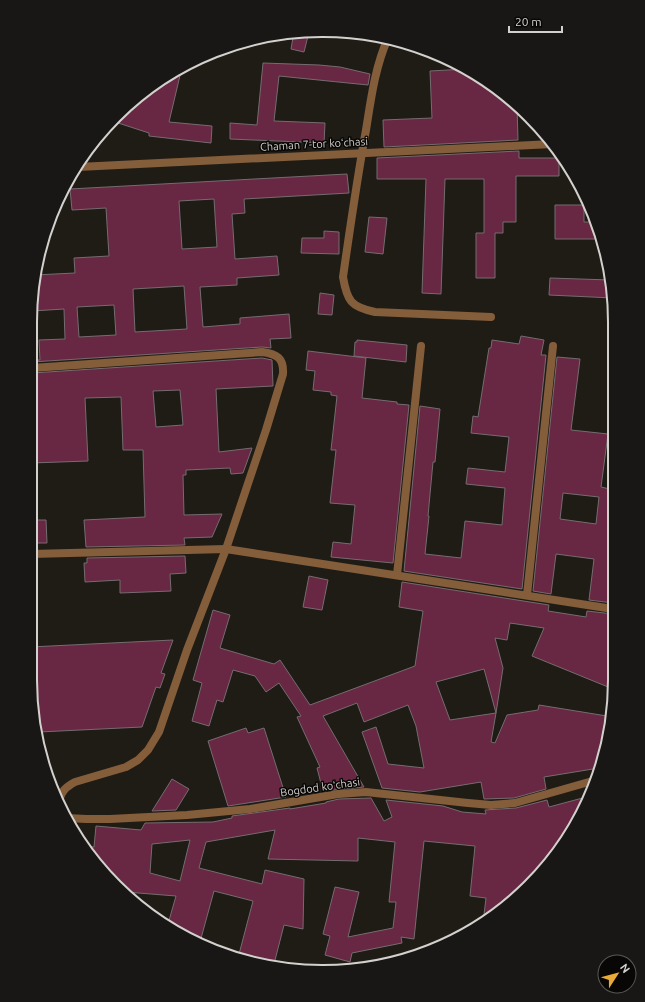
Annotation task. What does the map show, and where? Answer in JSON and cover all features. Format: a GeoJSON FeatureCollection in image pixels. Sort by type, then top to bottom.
{"type":"FeatureCollection","features":[{"type":"Feature","properties":{"kind":"street"},"geometry":{"type":"LineString","coordinates":[[385,44],[373,86],[362,153],[343,277],[345,293],[351,302],[360,309],[375,312],[491,317]]}},
{"type":"Feature","properties":{"kind":"street","name":"Chaman 7-tor koʻchasi"},"geometry":{"type":"LineString","coordinates":[[83,167],[545,144]]}},
{"type":"Feature","properties":{"kind":"street"},"geometry":{"type":"LineString","coordinates":[[397,575],[421,346]]}},
{"type":"Feature","properties":{"kind":"street"},"geometry":{"type":"LineString","coordinates":[[527,595],[553,346]]}},
{"type":"Feature","properties":{"kind":"street"},"geometry":{"type":"LineString","coordinates":[[37,368],[262,352],[276,356],[281,360],[283,366],[283,374],[266,430],[226,549],[187,650],[159,732],[148,750],[138,760],[126,767],[75,782],[67,786],[63,790],[61,795]]}},
{"type":"Feature","properties":{"kind":"street"},"geometry":{"type":"LineString","coordinates":[[37,554],[226,549],[608,608]]}},
{"type":"Feature","properties":{"kind":"street","name":"Bogdod koʻchasi"},"geometry":{"type":"LineString","coordinates":[[73,818],[110,819],[187,815],[250,809],[338,794],[366,792],[468,804],[491,805],[515,803],[589,782]]}},
{"type":"Feature","properties":{"kind":"building"},"geometry":{"type":"Polygon","coordinates":[[[308,38],[304,52],[291,49],[293,39],[308,38]]]}},
{"type":"Feature","properties":{"kind":"building"},"geometry":{"type":"Polygon","coordinates":[[[263,63],[340,67],[370,74],[368,85],[279,76],[274,121],[325,123],[324,143],[230,139],[230,123],[257,125],[263,63]]]}},
{"type":"Feature","properties":{"kind":"building"},"geometry":{"type":"Polygon","coordinates":[[[455,70],[496,96],[517,114],[518,140],[384,147],[383,120],[432,118],[430,71],[455,70]]]}},
{"type":"Feature","properties":{"kind":"building"},"geometry":{"type":"Polygon","coordinates":[[[180,75],[169,122],[212,126],[211,143],[149,136],[149,133],[119,123],[149,96],[180,75]]]}},
{"type":"Feature","properties":{"kind":"building"},"geometry":{"type":"Polygon","coordinates":[[[519,151],[519,158],[556,158],[559,163],[559,176],[516,176],[516,222],[503,222],[503,233],[495,233],[495,278],[476,278],[476,233],[484,233],[484,179],[445,179],[441,294],[422,293],[426,179],[377,179],[377,158],[519,151]]]}},
{"type":"Feature","properties":{"kind":"building"},"geometry":{"type":"Polygon","coordinates":[[[347,174],[349,193],[244,199],[245,213],[232,214],[235,259],[277,256],[279,275],[237,278],[237,285],[200,287],[203,327],[240,324],[240,318],[289,314],[291,338],[270,339],[271,348],[262,347],[37,362],[37,360],[40,360],[39,340],[65,339],[64,309],[38,311],[41,275],[75,273],[74,258],[109,256],[106,208],[72,210],[70,189],[347,174]],[[214,199],[179,201],[182,249],[217,247],[214,199]],[[184,286],[133,289],[135,332],[187,329],[184,286]],[[114,305],[77,307],[79,337],[116,335],[114,305]]]}},
{"type":"Feature","properties":{"kind":"building"},"geometry":{"type":"Polygon","coordinates":[[[555,205],[583,205],[584,222],[590,222],[595,239],[555,239],[555,205]]]}},
{"type":"Feature","properties":{"kind":"building"},"geometry":{"type":"Polygon","coordinates":[[[369,217],[387,218],[383,254],[365,252],[369,217]]]}},
{"type":"Feature","properties":{"kind":"building"},"geometry":{"type":"Polygon","coordinates":[[[324,231],[339,232],[339,254],[301,253],[302,238],[324,238],[324,231]]]}},
{"type":"Feature","properties":{"kind":"building"},"geometry":{"type":"Polygon","coordinates":[[[550,278],[605,280],[607,298],[549,295],[550,278]]]}},
{"type":"Feature","properties":{"kind":"building"},"geometry":{"type":"Polygon","coordinates":[[[320,293],[334,295],[332,315],[318,314],[320,293]]]}},
{"type":"Feature","properties":{"kind":"building"},"geometry":{"type":"Polygon","coordinates":[[[521,336],[544,340],[541,355],[546,355],[522,589],[404,571],[420,406],[440,409],[435,462],[433,462],[425,554],[461,558],[465,521],[502,525],[505,488],[466,484],[468,468],[505,472],[509,437],[471,433],[473,416],[478,417],[489,348],[491,348],[492,340],[519,344],[521,336]]]}},
{"type":"Feature","properties":{"kind":"building"},"geometry":{"type":"Polygon","coordinates":[[[357,340],[407,345],[406,362],[354,356],[355,342],[357,342],[357,340]]]}},
{"type":"Feature","properties":{"kind":"building"},"geometry":{"type":"Polygon","coordinates":[[[308,351],[366,358],[362,398],[409,405],[393,563],[331,557],[333,542],[351,544],[355,505],[330,503],[336,450],[331,450],[337,396],[331,395],[331,392],[313,390],[315,371],[306,370],[308,351]]]}},
{"type":"Feature","properties":{"kind":"building"},"geometry":{"type":"Polygon","coordinates":[[[557,357],[580,359],[571,430],[608,434],[601,487],[608,489],[608,602],[589,600],[594,559],[556,554],[551,594],[533,591],[557,357]],[[563,493],[560,519],[596,524],[599,497],[563,493]]]}},
{"type":"Feature","properties":{"kind":"building"},"geometry":{"type":"Polygon","coordinates":[[[262,358],[272,360],[273,386],[216,389],[219,452],[252,448],[243,473],[231,474],[230,468],[186,470],[186,475],[183,475],[184,515],[222,514],[212,537],[184,538],[185,545],[86,547],[84,520],[145,517],[143,450],[123,450],[121,397],[85,398],[88,461],[37,463],[37,373],[262,358]],[[180,390],[153,391],[156,427],[183,425],[180,390]]]}},
{"type":"Feature","properties":{"kind":"building"},"geometry":{"type":"Polygon","coordinates":[[[37,520],[46,520],[47,543],[37,543],[37,520]]]}},
{"type":"Feature","properties":{"kind":"building"},"geometry":{"type":"Polygon","coordinates":[[[185,556],[186,573],[170,574],[171,591],[120,593],[120,580],[85,582],[84,563],[87,563],[87,558],[185,556]]]}},
{"type":"Feature","properties":{"kind":"building"},"geometry":{"type":"Polygon","coordinates":[[[309,576],[328,580],[322,610],[303,607],[309,576]]]}},
{"type":"Feature","properties":{"kind":"building"},"geometry":{"type":"Polygon","coordinates":[[[402,582],[549,605],[548,611],[586,617],[587,611],[608,613],[608,687],[532,656],[544,628],[510,623],[507,640],[495,638],[503,668],[496,713],[491,742],[495,743],[507,715],[538,710],[539,705],[606,716],[603,735],[594,769],[544,777],[546,789],[514,798],[484,799],[481,782],[420,792],[382,788],[362,732],[376,727],[388,764],[424,768],[416,726],[408,705],[364,722],[357,703],[323,716],[364,787],[323,791],[317,768],[320,767],[297,717],[301,716],[279,683],[266,692],[255,676],[233,670],[223,702],[217,700],[209,726],[192,721],[202,683],[193,680],[213,610],[230,615],[220,648],[274,664],[280,660],[310,705],[415,666],[423,611],[399,607],[402,582]],[[484,669],[436,682],[450,720],[496,713],[484,669]]]}},
{"type":"Feature","properties":{"kind":"building"},"geometry":{"type":"Polygon","coordinates":[[[173,640],[161,673],[165,674],[160,688],[156,687],[142,727],[41,732],[37,680],[37,647],[173,640]]]}},
{"type":"Feature","properties":{"kind":"building"},"geometry":{"type":"Polygon","coordinates":[[[246,728],[248,733],[264,728],[286,797],[228,806],[208,741],[246,728]]]}},
{"type":"Feature","properties":{"kind":"building"},"geometry":{"type":"Polygon","coordinates":[[[172,779],[189,789],[176,810],[152,811],[172,779]]]}},
{"type":"Feature","properties":{"kind":"building"},"geometry":{"type":"Polygon","coordinates":[[[371,798],[384,821],[392,817],[386,800],[443,806],[462,812],[486,814],[485,810],[516,808],[547,800],[549,807],[582,798],[570,822],[549,853],[537,868],[511,894],[484,915],[486,898],[470,896],[475,846],[424,841],[414,939],[401,937],[402,943],[352,953],[350,962],[325,955],[330,936],[323,934],[335,887],[359,892],[348,937],[393,928],[396,902],[389,902],[395,842],[358,838],[358,861],[268,859],[275,830],[206,842],[199,868],[262,884],[265,870],[304,879],[303,929],[284,925],[275,961],[239,952],[253,901],[214,891],[201,938],[169,920],[176,896],[133,893],[108,868],[91,847],[94,847],[96,826],[141,830],[145,823],[213,822],[232,818],[232,816],[290,809],[326,803],[339,799],[371,798]],[[190,840],[152,844],[150,873],[180,881],[190,840]]]}}]}
